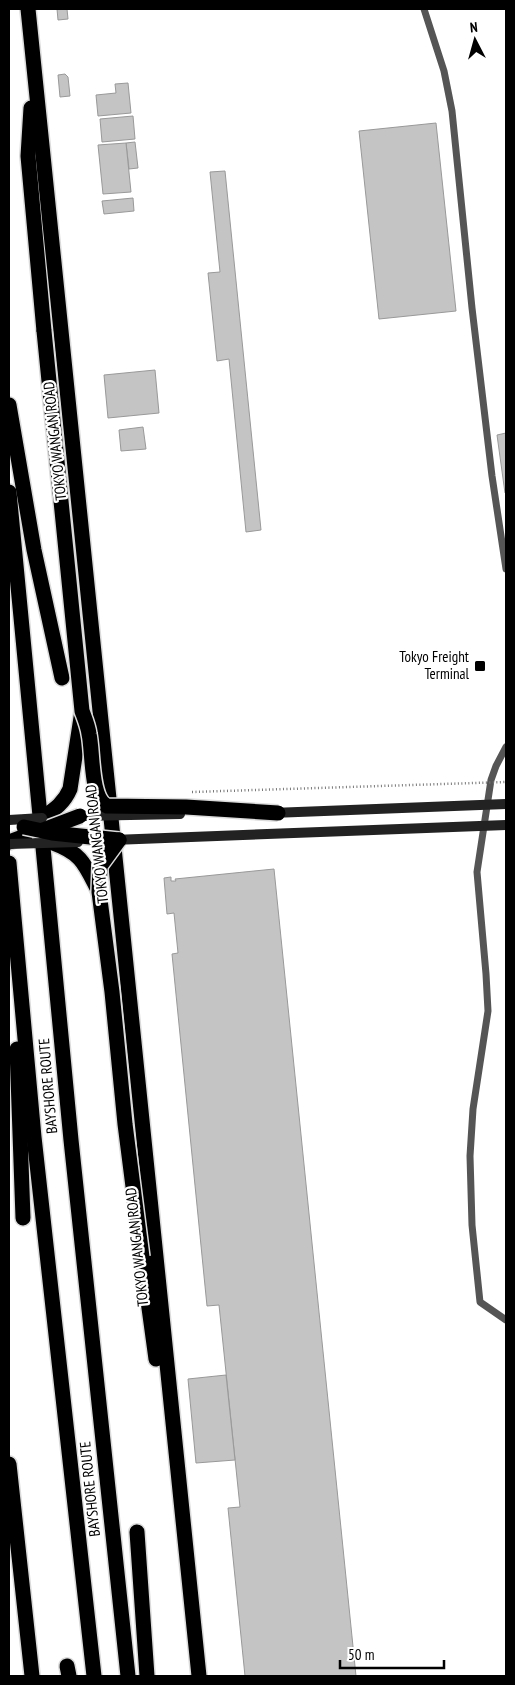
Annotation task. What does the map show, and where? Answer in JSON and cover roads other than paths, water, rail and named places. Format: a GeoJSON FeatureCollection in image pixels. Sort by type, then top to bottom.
{"type":"FeatureCollection","features":[{"type":"Feature","properties":{"kind":"highway","name":"TOKYO WANGAN ROAD"},"geometry":{"type":"LineString","coordinates":[[28,9],[108,774],[199,1676]]}},
{"type":"Feature","properties":{"kind":"highway"},"geometry":{"type":"LineString","coordinates":[[34,64],[28,156],[82,711],[89,734],[96,792],[102,804],[107,806],[186,807],[278,812]]}},
{"type":"Feature","properties":{"kind":"highway"},"geometry":{"type":"LineString","coordinates":[[9,405],[34,550],[62,678]]}},
{"type":"Feature","properties":{"kind":"highway","name":"BAYSHORE ROUTE"},"geometry":{"type":"LineString","coordinates":[[9,492],[70,1130],[128,1676]]}},
{"type":"Feature","properties":{"kind":"highway"},"geometry":{"type":"LineString","coordinates":[[42,824],[66,799],[70,789],[82,711]]}},
{"type":"Feature","properties":{"kind":"highway"},"geometry":{"type":"LineString","coordinates":[[9,832],[17,826],[42,824],[80,816]]}},
{"type":"Feature","properties":{"kind":"highway"},"geometry":{"type":"LineString","coordinates":[[42,824],[81,836],[119,840]]}},
{"type":"Feature","properties":{"kind":"highway"},"geometry":{"type":"LineString","coordinates":[[17,826],[70,849],[79,856],[98,892]]}},
{"type":"Feature","properties":{"kind":"highway"},"geometry":{"type":"LineString","coordinates":[[9,843],[17,826]]}},
{"type":"Feature","properties":{"kind":"highway"},"geometry":{"type":"LineString","coordinates":[[119,840],[100,866],[98,892],[112,992],[125,1124],[142,1257],[164,1406],[176,1451]]}},
{"type":"Feature","properties":{"kind":"highway","name":"BAYSHORE ROUTE"},"geometry":{"type":"LineString","coordinates":[[9,863],[35,1147],[94,1676]]}},
{"type":"Feature","properties":{"kind":"highway"},"geometry":{"type":"LineString","coordinates":[[15,927],[18,1094],[23,1218]]}},
{"type":"Feature","properties":{"kind":"highway"},"geometry":{"type":"LineString","coordinates":[[9,1464],[32,1676]]}},
{"type":"Feature","properties":{"kind":"highway"},"geometry":{"type":"LineString","coordinates":[[137,1532],[148,1676]]}},
{"type":"Feature","properties":{"kind":"highway"},"geometry":{"type":"LineString","coordinates":[[190,1676],[191,1659],[196,1642]]}},
{"type":"Feature","properties":{"kind":"highway"},"geometry":{"type":"LineString","coordinates":[[29,1652],[37,1676]]}},
{"type":"Feature","properties":{"kind":"street"},"geometry":{"type":"LineString","coordinates":[[80,816],[278,812],[506,804]]}},
{"type":"Feature","properties":{"kind":"street"},"geometry":{"type":"LineString","coordinates":[[9,843],[506,824]]}},
{"type":"Feature","properties":{"kind":"lane"},"geometry":{"type":"LineString","coordinates":[[424,9],[444,71],[452,111],[472,308],[493,485],[506,569]]}},
{"type":"Feature","properties":{"kind":"lane"},"geometry":{"type":"LineString","coordinates":[[506,747],[491,780],[477,872],[488,1011],[472,1109],[470,1156],[472,1225],[480,1302],[506,1320],[506,1329]]}},
{"type":"Feature","properties":{"kind":"place","name":"Tokyo Freight Terminal"},"geometry":{"type":"Point","coordinates":[480,666]}}]}
